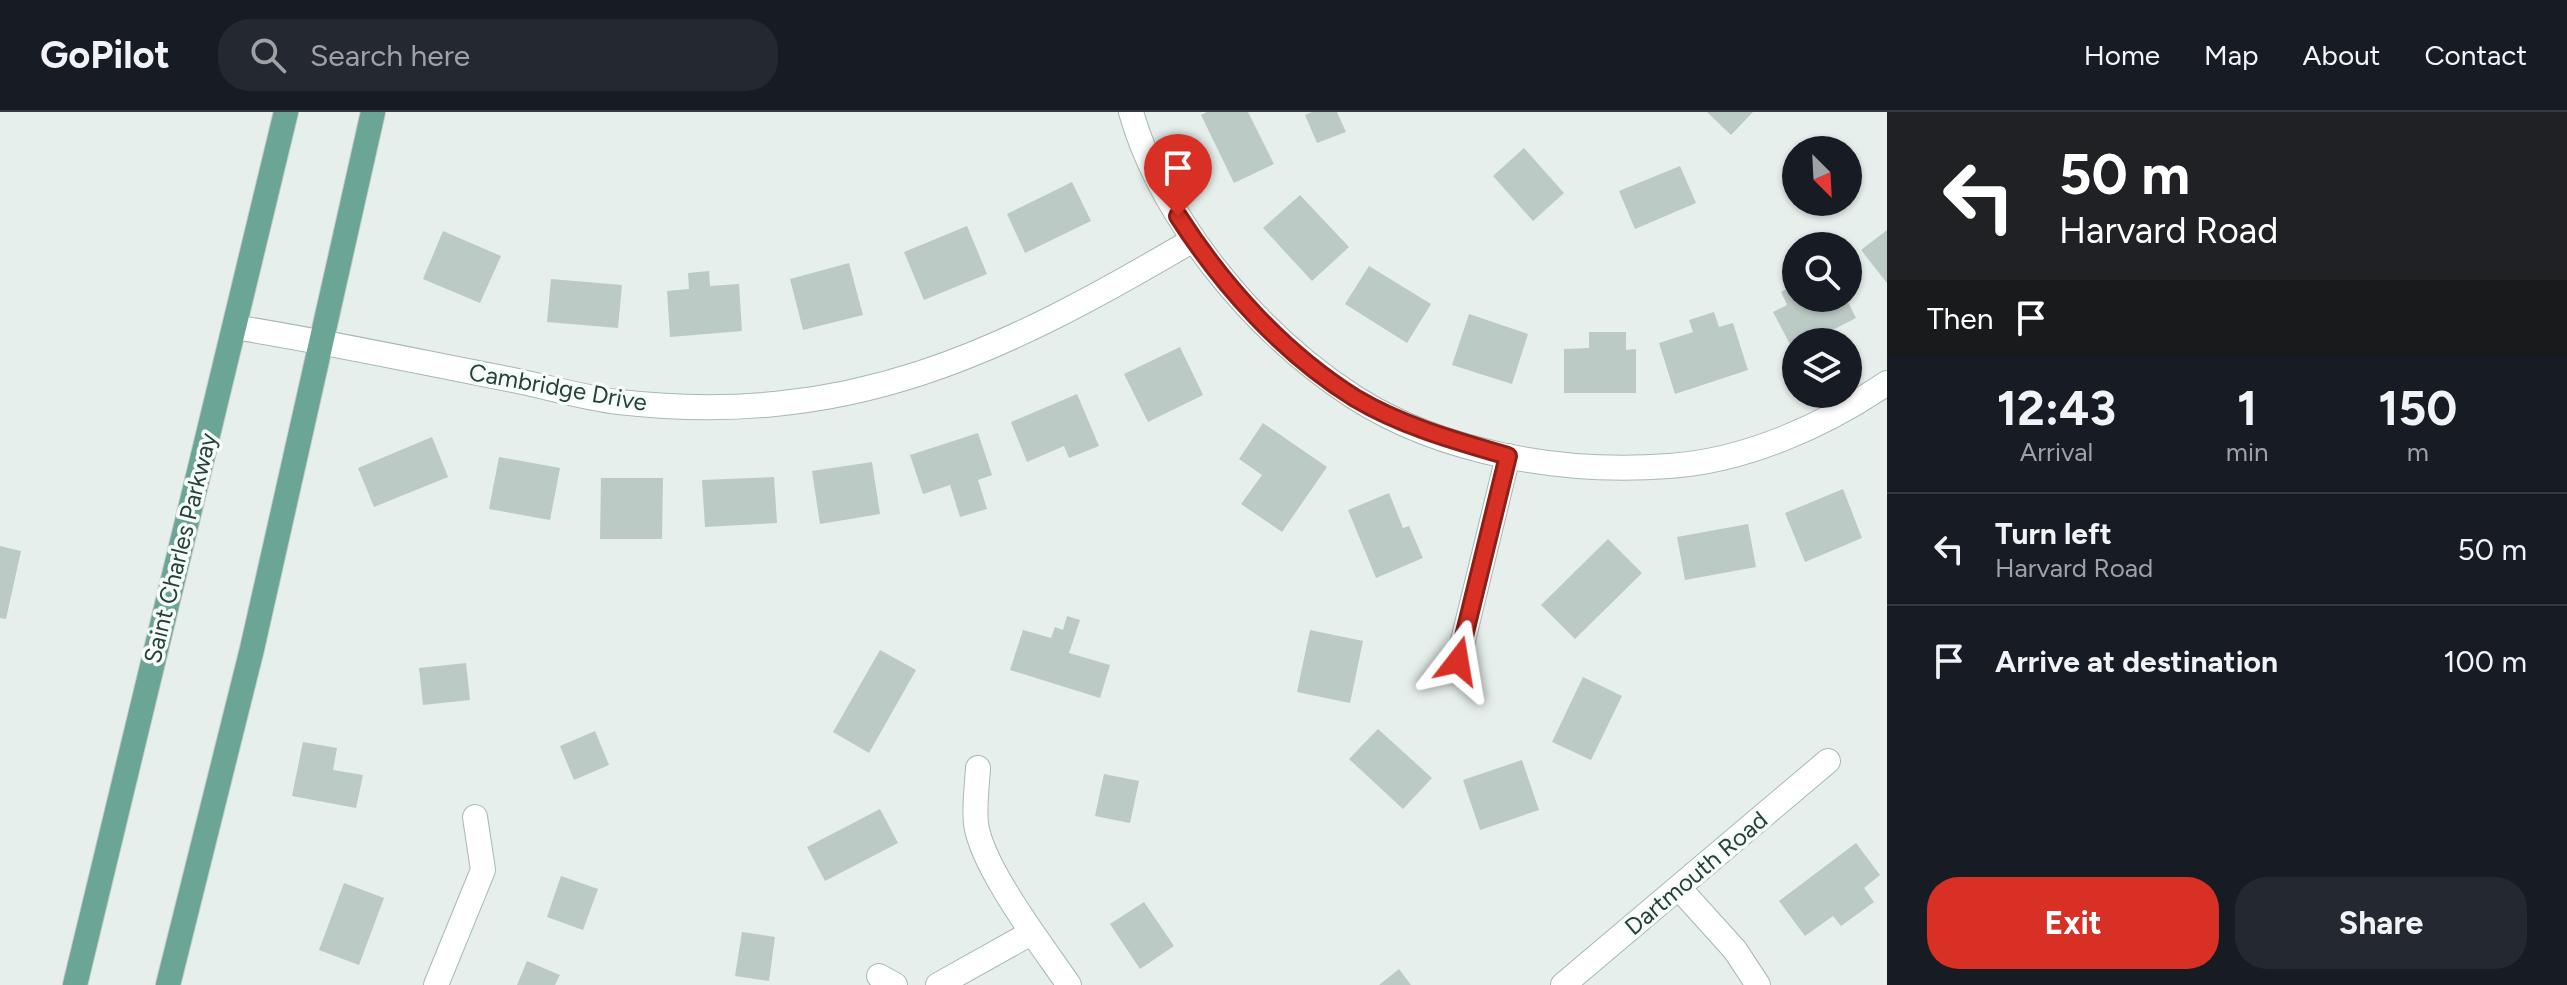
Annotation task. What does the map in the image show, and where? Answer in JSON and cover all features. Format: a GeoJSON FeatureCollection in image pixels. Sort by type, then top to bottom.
{"type":"FeatureCollection","features":[{"type":"Feature","properties":{"kind":"main road"},"geometry":{"type":"LineString","coordinates":[[168,985],[252,649],[373,112]]}},
{"type":"Feature","properties":{"kind":"main road","name":"Saint Charles Parkway"},"geometry":{"type":"LineString","coordinates":[[75,985],[284,115]]}},
{"type":"Feature","properties":{"kind":"street"},"geometry":{"type":"LineString","coordinates":[[1131,112],[1162,192],[1193,240],[1232,291],[1271,331],[1355,398],[1410,424],[1508,456],[1576,465],[1670,466],[1705,460],[1813,427],[1887,383]]}},
{"type":"Feature","properties":{"kind":"street","name":"Cambridge Drive"},"geometry":{"type":"LineString","coordinates":[[234,327],[323,341],[617,401],[751,407],[804,402],[872,388],[975,356],[1068,311],[1193,240]]}},
{"type":"Feature","properties":{"kind":"street"},"geometry":{"type":"LineString","coordinates":[[1458,661],[1508,456]]}},
{"type":"Feature","properties":{"kind":"street","name":"Dartmouth Road"},"geometry":{"type":"LineString","coordinates":[[1563,985],[1828,761]]}},
{"type":"Feature","properties":{"kind":"street"},"geometry":{"type":"LineString","coordinates":[[978,768],[978,832],[1031,933],[1069,985]]}},
{"type":"Feature","properties":{"kind":"street"},"geometry":{"type":"LineString","coordinates":[[436,985],[483,870],[475,817]]}},
{"type":"Feature","properties":{"kind":"street"},"geometry":{"type":"LineString","coordinates":[[1679,888],[1735,950],[1758,985]]}},
{"type":"Feature","properties":{"kind":"street"},"geometry":{"type":"LineString","coordinates":[[938,985],[1031,933]]}},
{"type":"Feature","properties":{"kind":"building"},"geometry":{"type":"Polygon","coordinates":[[[1207,112],[1248,112],[1274,164],[1234,183],[1201,115],[1207,112]]]}},
{"type":"Feature","properties":{"kind":"building"},"geometry":{"type":"Polygon","coordinates":[[[1337,112],[1346,132],[1317,143],[1305,115],[1337,112]]]}},
{"type":"Feature","properties":{"kind":"building"},"geometry":{"type":"Polygon","coordinates":[[[1707,112],[1753,112],[1731,135],[1707,112]]]}},
{"type":"Feature","properties":{"kind":"building"},"geometry":{"type":"Polygon","coordinates":[[[1524,148],[1564,193],[1533,221],[1493,176],[1524,148]]]}},
{"type":"Feature","properties":{"kind":"building"},"geometry":{"type":"Polygon","coordinates":[[[1680,166],[1696,203],[1635,229],[1619,191],[1680,166]]]}},
{"type":"Feature","properties":{"kind":"building"},"geometry":{"type":"Polygon","coordinates":[[[1072,182],[1091,221],[1025,253],[1007,214],[1072,182]]]}},
{"type":"Feature","properties":{"kind":"building"},"geometry":{"type":"Polygon","coordinates":[[[1300,195],[1349,247],[1312,281],[1263,228],[1300,195]]]}},
{"type":"Feature","properties":{"kind":"building"},"geometry":{"type":"Polygon","coordinates":[[[967,226],[987,274],[924,300],[904,252],[967,226]]]}},
{"type":"Feature","properties":{"kind":"building"},"geometry":{"type":"Polygon","coordinates":[[[1887,230],[1887,283],[1862,251],[1887,230]]]}},
{"type":"Feature","properties":{"kind":"building"},"geometry":{"type":"Polygon","coordinates":[[[443,231],[501,256],[480,303],[423,279],[443,231]]]}},
{"type":"Feature","properties":{"kind":"building"},"geometry":{"type":"Polygon","coordinates":[[[849,263],[863,315],[803,330],[790,279],[849,263]]]}},
{"type":"Feature","properties":{"kind":"building"},"geometry":{"type":"Polygon","coordinates":[[[1369,266],[1431,304],[1407,343],[1345,304],[1369,266]]]}},
{"type":"Feature","properties":{"kind":"building"},"geometry":{"type":"Polygon","coordinates":[[[709,271],[710,286],[739,284],[742,331],[670,337],[667,291],[689,289],[688,273],[709,271]]]}},
{"type":"Feature","properties":{"kind":"building"},"geometry":{"type":"Polygon","coordinates":[[[551,279],[622,285],[618,328],[547,322],[551,279]]]}},
{"type":"Feature","properties":{"kind":"building"},"geometry":{"type":"Polygon","coordinates":[[[1782,308],[1782,312],[1853,312],[1856,318],[1836,328],[1782,329],[1773,312],[1782,308]]]}},
{"type":"Feature","properties":{"kind":"building"},"geometry":{"type":"Polygon","coordinates":[[[1714,312],[1719,327],[1733,323],[1748,370],[1675,394],[1659,343],[1693,332],[1689,320],[1714,312]]]}},
{"type":"Feature","properties":{"kind":"building"},"geometry":{"type":"Polygon","coordinates":[[[1469,314],[1528,334],[1512,384],[1452,365],[1469,314]]]}},
{"type":"Feature","properties":{"kind":"building"},"geometry":{"type":"Polygon","coordinates":[[[1589,332],[1626,332],[1626,350],[1636,349],[1636,393],[1564,393],[1564,349],[1589,348],[1589,332]]]}},
{"type":"Feature","properties":{"kind":"building"},"geometry":{"type":"Polygon","coordinates":[[[1180,347],[1203,395],[1148,422],[1124,374],[1180,347]]]}},
{"type":"Feature","properties":{"kind":"building"},"geometry":{"type":"Polygon","coordinates":[[[1077,394],[1099,446],[1069,458],[1064,446],[1027,462],[1011,422],[1077,394]]]}},
{"type":"Feature","properties":{"kind":"building"},"geometry":{"type":"Polygon","coordinates":[[[1263,423],[1327,467],[1282,532],[1241,504],[1262,475],[1239,459],[1263,423]]]}},
{"type":"Feature","properties":{"kind":"building"},"geometry":{"type":"Polygon","coordinates":[[[978,433],[992,475],[978,480],[987,509],[960,517],[950,485],[923,494],[910,455],[978,433]]]}},
{"type":"Feature","properties":{"kind":"building"},"geometry":{"type":"Polygon","coordinates":[[[432,437],[448,477],[374,507],[358,468],[432,437]]]}},
{"type":"Feature","properties":{"kind":"building"},"geometry":{"type":"Polygon","coordinates":[[[499,457],[560,468],[550,520],[489,509],[499,457]]]}},
{"type":"Feature","properties":{"kind":"building"},"geometry":{"type":"Polygon","coordinates":[[[872,462],[880,514],[820,524],[812,471],[872,462]]]}},
{"type":"Feature","properties":{"kind":"building"},"geometry":{"type":"Polygon","coordinates":[[[774,477],[777,523],[705,527],[702,480],[774,477]]]}},
{"type":"Feature","properties":{"kind":"building"},"geometry":{"type":"Polygon","coordinates":[[[601,478],[663,478],[662,539],[600,539],[601,478]]]}},
{"type":"Feature","properties":{"kind":"building"},"geometry":{"type":"Polygon","coordinates":[[[1843,489],[1862,538],[1805,562],[1785,513],[1843,489]]]}},
{"type":"Feature","properties":{"kind":"building"},"geometry":{"type":"Polygon","coordinates":[[[1389,493],[1403,528],[1409,526],[1423,558],[1376,578],[1348,510],[1389,493]]]}},
{"type":"Feature","properties":{"kind":"building"},"geometry":{"type":"Polygon","coordinates":[[[1748,524],[1756,567],[1685,580],[1677,537],[1748,524]]]}},
{"type":"Feature","properties":{"kind":"building"},"geometry":{"type":"Polygon","coordinates":[[[1608,539],[1642,573],[1575,639],[1541,605],[1608,539]]]}},
{"type":"Feature","properties":{"kind":"building"},"geometry":{"type":"Polygon","coordinates":[[[0,546],[21,551],[6,619],[0,618],[0,546]]]}},
{"type":"Feature","properties":{"kind":"building"},"geometry":{"type":"Polygon","coordinates":[[[1067,616],[1080,620],[1069,653],[1110,665],[1100,698],[1010,670],[1023,630],[1051,638],[1055,627],[1063,630],[1067,616]]]}},
{"type":"Feature","properties":{"kind":"building"},"geometry":{"type":"Polygon","coordinates":[[[1310,630],[1363,641],[1350,703],[1297,692],[1310,630]]]}},
{"type":"Feature","properties":{"kind":"building"},"geometry":{"type":"Polygon","coordinates":[[[880,650],[916,670],[869,753],[833,732],[880,650]]]}},
{"type":"Feature","properties":{"kind":"building"},"geometry":{"type":"Polygon","coordinates":[[[466,663],[470,700],[423,705],[419,668],[466,663]]]}},
{"type":"Feature","properties":{"kind":"building"},"geometry":{"type":"Polygon","coordinates":[[[1583,677],[1622,696],[1591,760],[1552,742],[1583,677]]]}},
{"type":"Feature","properties":{"kind":"building"},"geometry":{"type":"Polygon","coordinates":[[[1378,729],[1432,778],[1403,809],[1349,759],[1378,729]]]}},
{"type":"Feature","properties":{"kind":"building"},"geometry":{"type":"Polygon","coordinates":[[[595,731],[609,765],[574,780],[560,746],[595,731]]]}},
{"type":"Feature","properties":{"kind":"building"},"geometry":{"type":"Polygon","coordinates":[[[303,742],[337,748],[333,770],[363,775],[356,808],[292,796],[303,742]]]}},
{"type":"Feature","properties":{"kind":"building"},"geometry":{"type":"Polygon","coordinates":[[[1522,760],[1539,810],[1480,830],[1463,780],[1522,760]]]}},
{"type":"Feature","properties":{"kind":"building"},"geometry":{"type":"Polygon","coordinates":[[[1104,774],[1139,781],[1130,823],[1095,816],[1104,774]]]}},
{"type":"Feature","properties":{"kind":"building"},"geometry":{"type":"Polygon","coordinates":[[[880,809],[898,843],[825,881],[807,847],[880,809]]]}},
{"type":"Feature","properties":{"kind":"building"},"geometry":{"type":"Polygon","coordinates":[[[1856,843],[1880,875],[1864,888],[1874,902],[1841,926],[1833,916],[1805,936],[1779,901],[1856,843]]]}},
{"type":"Feature","properties":{"kind":"building"},"geometry":{"type":"Polygon","coordinates":[[[561,876],[598,889],[583,930],[547,917],[561,876]]]}},
{"type":"Feature","properties":{"kind":"building"},"geometry":{"type":"Polygon","coordinates":[[[344,883],[384,898],[359,965],[319,950],[344,883]]]}},
{"type":"Feature","properties":{"kind":"building"},"geometry":{"type":"Polygon","coordinates":[[[1144,902],[1174,946],[1140,969],[1110,924],[1144,902]]]}},
{"type":"Feature","properties":{"kind":"building"},"geometry":{"type":"Polygon","coordinates":[[[742,932],[775,937],[769,981],[735,976],[742,932]]]}},
{"type":"Feature","properties":{"kind":"building"},"geometry":{"type":"Polygon","coordinates":[[[527,961],[560,975],[555,985],[517,985],[527,961]]]}},
{"type":"Feature","properties":{"kind":"building"},"geometry":{"type":"Polygon","coordinates":[[[1399,969],[1411,985],[1379,985],[1399,969]]]}},
{"type":"Feature","properties":{"kind":"route"},"geometry":{"type":"LineString","coordinates":[[1178,216],[1232,291],[1271,331],[1355,398],[1424,430],[1508,456],[1458,661]]}}]}
